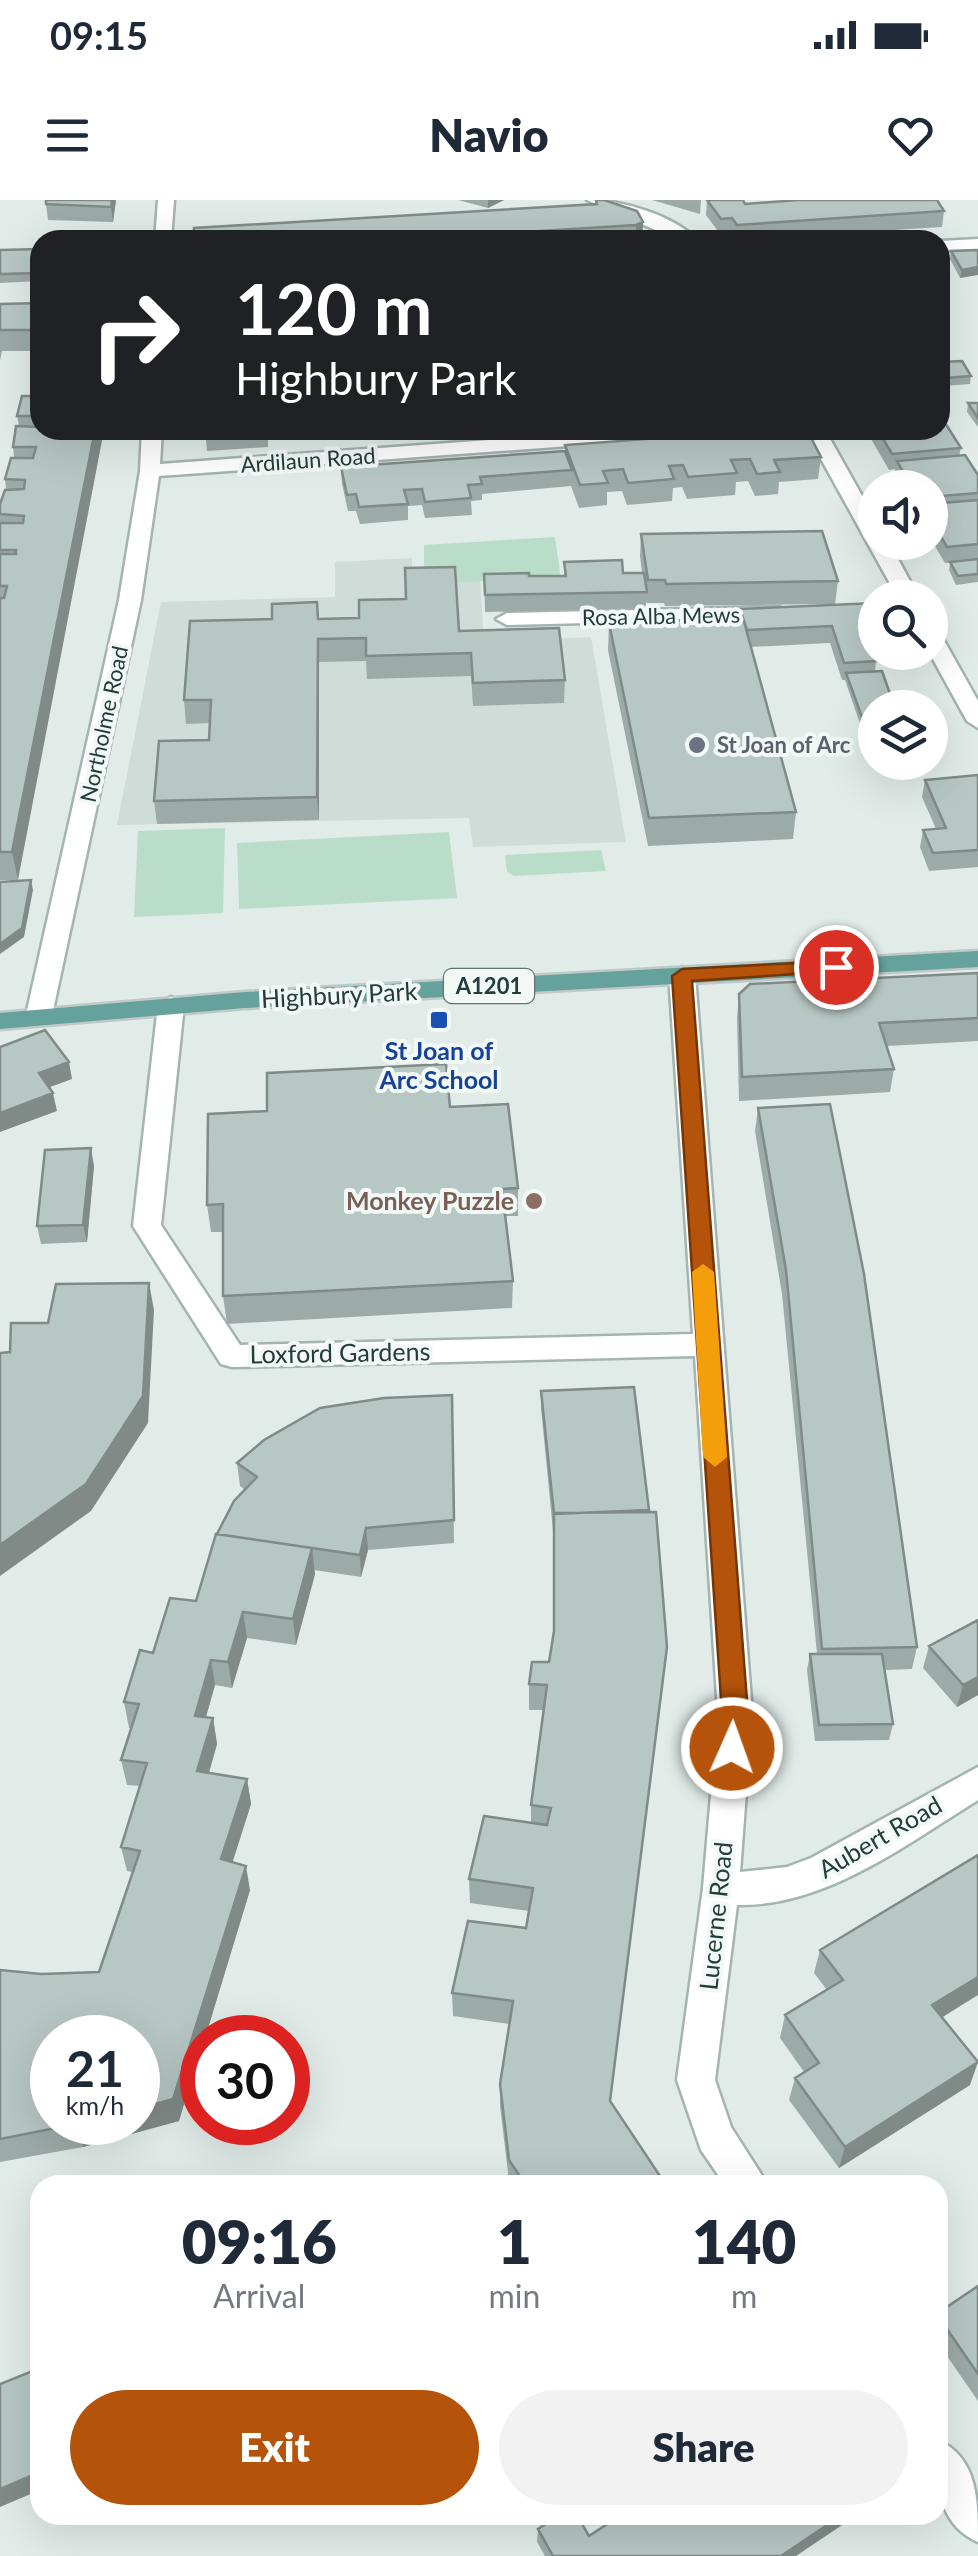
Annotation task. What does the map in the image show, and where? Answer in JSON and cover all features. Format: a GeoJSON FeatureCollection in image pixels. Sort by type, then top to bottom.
{"type":"FeatureCollection","features":[{"type":"Feature","properties":{"kind":"main road","name":"Highbury Park"},"geometry":{"type":"LineString","coordinates":[[0,1020],[171,1005],[978,958]]}},
{"type":"Feature","properties":{"kind":"street"},"geometry":{"type":"LineString","coordinates":[[164,230],[166,200]]}},
{"type":"Feature","properties":{"kind":"street"},"geometry":{"type":"LineString","coordinates":[[596,200],[672,230]]}},
{"type":"Feature","properties":{"kind":"street"},"geometry":{"type":"LineString","coordinates":[[950,245],[978,244]]}},
{"type":"Feature","properties":{"kind":"street","name":"Northolme Road"},"geometry":{"type":"LineString","coordinates":[[39,1015],[130,600],[152,440]]}},
{"type":"Feature","properties":{"kind":"street","name":"Ardilaun Road"},"geometry":{"type":"LineString","coordinates":[[150,471],[570,440]]}},
{"type":"Feature","properties":{"kind":"street"},"geometry":{"type":"LineString","coordinates":[[821,440],[858,508]]}},
{"type":"Feature","properties":{"kind":"street","name":"Rosa Alba Mews"},"geometry":{"type":"LineString","coordinates":[[507,619],[798,613]]}},
{"type":"Feature","properties":{"kind":"street"},"geometry":{"type":"LineString","coordinates":[[948,668],[978,721]]}},
{"type":"Feature","properties":{"kind":"street","name":"Lucerne Road"},"geometry":{"type":"LineString","coordinates":[[682,976],[735,1714],[721,1888],[696,2080],[715,2137],[741,2175]]}},
{"type":"Feature","properties":{"kind":"street","name":"Loxford Gardens"},"geometry":{"type":"LineString","coordinates":[[171,1005],[147,1226],[232,1356],[706,1344]]}},
{"type":"Feature","properties":{"kind":"street","name":"Aubert Road"},"geometry":{"type":"LineString","coordinates":[[721,1888],[750,1892],[813,1876],[978,1782]]}},
{"type":"Feature","properties":{"kind":"street"},"geometry":{"type":"LineString","coordinates":[[948,2475],[978,2520]]}},
{"type":"Feature","properties":{"kind":"shaded area"},"geometry":{"type":"Polygon","coordinates":[[[412,558],[412,581],[480,578],[484,642],[591,637],[626,842],[473,847],[469,818],[117,825],[161,602],[335,597],[335,562],[412,558]]]}},
{"type":"Feature","properties":{"kind":"green space"},"geometry":{"type":"Polygon","coordinates":[[[555,537],[561,579],[424,583],[424,545],[555,537]]]}},
{"type":"Feature","properties":{"kind":"green space"},"geometry":{"type":"Polygon","coordinates":[[[225,828],[223,913],[134,917],[138,831],[225,828]]]}},
{"type":"Feature","properties":{"kind":"green space"},"geometry":{"type":"Polygon","coordinates":[[[449,832],[457,898],[239,909],[237,843],[449,832]]]}},
{"type":"Feature","properties":{"kind":"green space"},"geometry":{"type":"Polygon","coordinates":[[[601,850],[606,871],[514,876],[507,872],[505,855],[601,850]]]}},
{"type":"Feature","properties":{"kind":"building"},"geometry":{"type":"Polygon","coordinates":[[[46,200],[112,200],[111,207],[46,204],[46,200]]]}},
{"type":"Feature","properties":{"kind":"building"},"geometry":{"type":"Polygon","coordinates":[[[596,200],[604,200],[637,211],[643,222],[556,230],[194,230],[194,228],[597,204],[596,200]]]}},
{"type":"Feature","properties":{"kind":"building"},"geometry":{"type":"Polygon","coordinates":[[[707,200],[743,200],[745,204],[937,200],[944,211],[737,225],[732,218],[721,219],[707,200]]]}},
{"type":"Feature","properties":{"kind":"building"},"geometry":{"type":"Polygon","coordinates":[[[30,249],[30,273],[0,274],[0,250],[30,249]]]}},
{"type":"Feature","properties":{"kind":"building"},"geometry":{"type":"Polygon","coordinates":[[[978,250],[978,267],[962,270],[951,251],[978,250]]]}},
{"type":"Feature","properties":{"kind":"building"},"geometry":{"type":"Polygon","coordinates":[[[30,303],[30,330],[0,330],[0,304],[30,303]]]}},
{"type":"Feature","properties":{"kind":"building"},"geometry":{"type":"Polygon","coordinates":[[[962,361],[971,376],[950,378],[950,362],[962,361]]]}},
{"type":"Feature","properties":{"kind":"building"},"geometry":{"type":"Polygon","coordinates":[[[22,396],[30,396],[30,416],[17,416],[22,396]]]}},
{"type":"Feature","properties":{"kind":"building"},"geometry":{"type":"Polygon","coordinates":[[[968,403],[978,403],[978,418],[968,403]]]}},
{"type":"Feature","properties":{"kind":"building"},"geometry":{"type":"Polygon","coordinates":[[[16,426],[30,427],[30,440],[93,440],[12,852],[0,852],[0,598],[4,598],[7,586],[0,586],[0,554],[16,554],[16,550],[0,550],[0,523],[23,523],[24,516],[0,514],[0,504],[5,490],[24,489],[25,480],[5,479],[11,458],[33,458],[36,447],[13,447],[16,426]]]}},
{"type":"Feature","properties":{"kind":"building"},"geometry":{"type":"Polygon","coordinates":[[[950,431],[961,448],[892,454],[884,440],[950,440],[950,431]]]}},
{"type":"Feature","properties":{"kind":"building"},"geometry":{"type":"Polygon","coordinates":[[[633,440],[812,440],[821,457],[774,460],[780,472],[757,474],[750,459],[731,460],[737,473],[688,477],[683,465],[669,466],[674,479],[628,483],[623,469],[603,471],[608,483],[580,485],[565,445],[633,440]]]}},
{"type":"Feature","properties":{"kind":"building"},"geometry":{"type":"Polygon","coordinates":[[[565,451],[572,470],[480,477],[482,484],[468,485],[471,498],[425,502],[422,489],[404,490],[408,504],[359,507],[356,494],[347,495],[341,467],[565,451]]]}},
{"type":"Feature","properties":{"kind":"building"},"geometry":{"type":"Polygon","coordinates":[[[965,455],[978,475],[978,493],[948,496],[948,470],[902,470],[897,461],[965,455]]]}},
{"type":"Feature","properties":{"kind":"building"},"geometry":{"type":"Polygon","coordinates":[[[978,500],[978,544],[948,547],[948,502],[978,500]]]}},
{"type":"Feature","properties":{"kind":"building"},"geometry":{"type":"Polygon","coordinates":[[[822,531],[838,581],[666,584],[665,580],[648,580],[641,534],[822,531]]]}},
{"type":"Feature","properties":{"kind":"building"},"geometry":{"type":"Polygon","coordinates":[[[978,559],[978,574],[958,576],[950,562],[978,559]]]}},
{"type":"Feature","properties":{"kind":"building"},"geometry":{"type":"Polygon","coordinates":[[[622,560],[623,573],[644,573],[647,592],[485,595],[484,574],[566,576],[564,562],[622,560]]]}},
{"type":"Feature","properties":{"kind":"building"},"geometry":{"type":"Polygon","coordinates":[[[455,567],[459,631],[559,628],[565,680],[473,683],[471,653],[366,656],[366,638],[318,639],[317,797],[154,801],[159,741],[209,740],[211,700],[184,700],[190,621],[272,619],[272,604],[317,602],[318,619],[359,618],[359,600],[406,599],[405,568],[455,567]]]}},
{"type":"Feature","properties":{"kind":"building"},"geometry":{"type":"Polygon","coordinates":[[[858,604],[858,662],[844,663],[832,626],[747,630],[740,609],[858,604]]]}},
{"type":"Feature","properties":{"kind":"building","name":"St Joan of Arc"},"geometry":{"type":"Polygon","coordinates":[[[743,618],[796,812],[649,818],[609,623],[743,618]]]}},
{"type":"Feature","properties":{"kind":"building"},"geometry":{"type":"Polygon","coordinates":[[[882,671],[889,690],[858,690],[858,706],[846,673],[882,671]]]}},
{"type":"Feature","properties":{"kind":"building"},"geometry":{"type":"Polygon","coordinates":[[[978,775],[978,850],[933,853],[923,830],[946,828],[925,780],[978,775]]]}},
{"type":"Feature","properties":{"kind":"building"},"geometry":{"type":"Polygon","coordinates":[[[31,880],[22,928],[0,944],[0,882],[31,880]]]}},
{"type":"Feature","properties":{"kind":"building"},"geometry":{"type":"Polygon","coordinates":[[[978,973],[978,1018],[879,1023],[894,1069],[742,1077],[739,994],[750,984],[978,973]]]}},
{"type":"Feature","properties":{"kind":"building"},"geometry":{"type":"Polygon","coordinates":[[[45,1030],[69,1062],[39,1073],[53,1093],[0,1113],[0,1047],[45,1030]]]}},
{"type":"Feature","properties":{"kind":"building"},"geometry":{"type":"Polygon","coordinates":[[[446,1064],[450,1107],[508,1104],[518,1188],[502,1189],[513,1281],[223,1296],[223,1204],[207,1205],[208,1114],[267,1111],[267,1073],[446,1064]]]}},
{"type":"Feature","properties":{"kind":"building"},"geometry":{"type":"Polygon","coordinates":[[[830,1104],[864,1274],[917,1647],[822,1649],[786,1270],[758,1108],[830,1104]]]}},
{"type":"Feature","properties":{"kind":"building"},"geometry":{"type":"Polygon","coordinates":[[[91,1148],[83,1225],[37,1226],[45,1150],[91,1148]]]}},
{"type":"Feature","properties":{"kind":"building"},"geometry":{"type":"Polygon","coordinates":[[[149,1283],[143,1396],[86,1484],[0,1545],[0,1353],[10,1352],[11,1323],[48,1323],[56,1284],[149,1283]]]}},
{"type":"Feature","properties":{"kind":"building"},"geometry":{"type":"Polygon","coordinates":[[[634,1387],[649,1510],[554,1514],[541,1391],[634,1387]]]}},
{"type":"Feature","properties":{"kind":"building"},"geometry":{"type":"Polygon","coordinates":[[[452,1395],[454,1520],[366,1528],[360,1555],[217,1534],[234,1501],[257,1477],[237,1463],[264,1440],[320,1408],[384,1398],[452,1395]]]}},
{"type":"Feature","properties":{"kind":"building"},"geometry":{"type":"Polygon","coordinates":[[[656,1512],[667,1647],[610,2101],[659,2175],[519,2175],[509,2160],[500,2084],[513,2001],[452,1993],[468,1921],[526,1928],[533,1888],[469,1879],[484,1816],[547,1825],[551,1808],[531,1805],[547,1685],[529,1684],[532,1662],[549,1662],[554,1631],[554,1513],[656,1512]]]}},
{"type":"Feature","properties":{"kind":"building"},"geometry":{"type":"Polygon","coordinates":[[[216,1534],[312,1548],[293,1619],[243,1612],[228,1662],[211,1660],[195,1716],[213,1718],[197,1771],[247,1779],[221,1859],[246,1866],[199,2015],[180,2015],[180,2077],[173,2099],[160,2103],[160,2015],[30,2015],[30,2133],[0,2139],[0,1970],[41,1974],[99,1972],[140,1851],[121,1847],[147,1763],[121,1760],[139,1704],[124,1702],[140,1650],[153,1653],[170,1598],[196,1601],[216,1534]]]}},
{"type":"Feature","properties":{"kind":"building"},"geometry":{"type":"Polygon","coordinates":[[[978,1620],[978,1677],[963,1685],[929,1646],[978,1620]]]}},
{"type":"Feature","properties":{"kind":"building"},"geometry":{"type":"Polygon","coordinates":[[[810,1654],[882,1654],[893,1724],[819,1725],[810,1654]]]}},
{"type":"Feature","properties":{"kind":"building"},"geometry":{"type":"Polygon","coordinates":[[[978,1855],[978,1977],[932,2005],[978,2062],[845,2147],[795,2078],[819,2063],[785,2015],[843,1980],[820,1950],[978,1855]]]}},
{"type":"Feature","properties":{"kind":"building"},"geometry":{"type":"Polygon","coordinates":[[[978,2286],[978,2374],[948,2330],[948,2306],[978,2286]]]}},
{"type":"Feature","properties":{"kind":"building"},"geometry":{"type":"Polygon","coordinates":[[[30,2372],[30,2476],[0,2489],[0,2384],[30,2372]]]}},
{"type":"Feature","properties":{"kind":"building"},"geometry":{"type":"Polygon","coordinates":[[[544,2525],[583,2525],[589,2536],[606,2525],[827,2525],[781,2556],[553,2556],[538,2529],[544,2525]]]}},
{"type":"Feature","properties":{"kind":"slow traffic"},"geometry":{"type":"LineString","coordinates":[[703,1272],[715,1457]]}},
{"type":"Feature","properties":{"kind":"place","name":"St Joan of Arc"},"geometry":{"type":"Point","coordinates":[697,745]}},
{"type":"Feature","properties":{"kind":"place","name":"St Joan of Arc School"},"geometry":{"type":"Point","coordinates":[439,1020]}},
{"type":"Feature","properties":{"kind":"place","name":"Monkey Puzzle"},"geometry":{"type":"Point","coordinates":[534,1201]}},
{"type":"Feature","properties":{"kind":"route"},"geometry":{"type":"LineString","coordinates":[[732,1748],[735,1714],[682,976],[836,967]]}}]}
